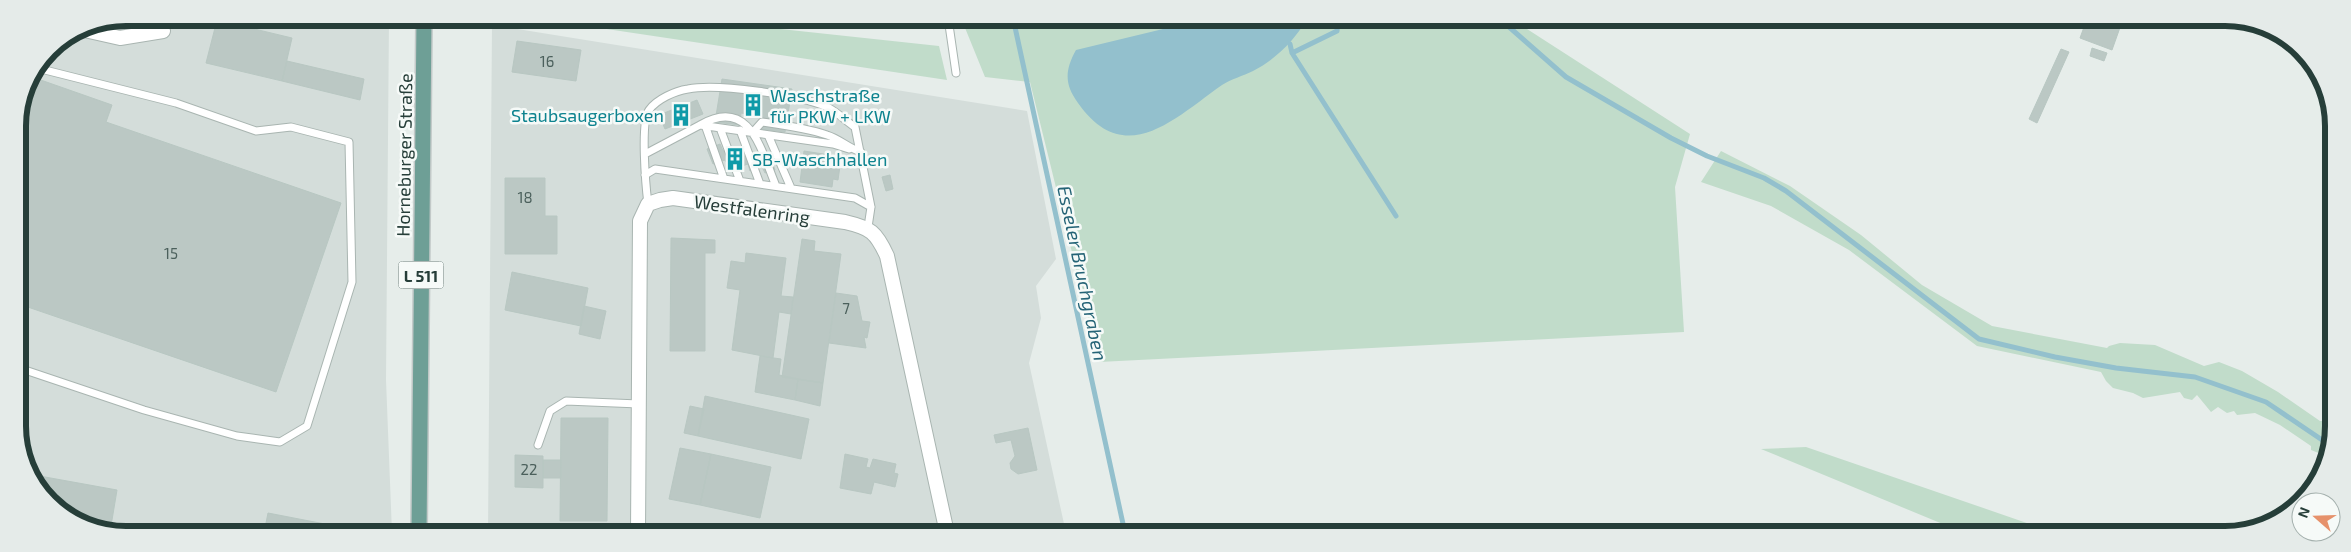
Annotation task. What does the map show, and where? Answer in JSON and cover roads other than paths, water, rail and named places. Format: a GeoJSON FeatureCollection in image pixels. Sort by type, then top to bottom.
{"type":"FeatureCollection","features":[{"type":"Feature","properties":{"kind":"main road","name":"Horneburger Straße"},"geometry":{"type":"LineString","coordinates":[[419,526],[424,26]]}},
{"type":"Feature","properties":{"kind":"street"},"geometry":{"type":"LineString","coordinates":[[94,32],[120,38],[162,31]]}},
{"type":"Feature","properties":{"kind":"street","name":"Westfalenring"},"geometry":{"type":"LineString","coordinates":[[648,204],[673,198],[845,222],[868,227]]}},
{"type":"Feature","properties":{"kind":"street"},"geometry":{"type":"LineString","coordinates":[[638,526],[638,239],[640,221],[648,204]]}},
{"type":"Feature","properties":{"kind":"street"},"geometry":{"type":"LineString","coordinates":[[868,227],[880,239],[887,256],[945,526]]}},
{"type":"Feature","properties":{"kind":"lane"},"geometry":{"type":"LineString","coordinates":[[949,26],[956,73]]}},
{"type":"Feature","properties":{"kind":"lane"},"geometry":{"type":"LineString","coordinates":[[26,370],[153,412],[236,436],[280,442],[307,426],[352,282],[349,142],[291,127],[256,131],[176,104],[44,70]]}},
{"type":"Feature","properties":{"kind":"lane"},"geometry":{"type":"LineString","coordinates":[[648,204],[645,154],[648,111],[661,99],[688,89],[720,88],[790,98],[827,107],[855,127],[871,207],[868,227]]}},
{"type":"Feature","properties":{"kind":"lane"},"geometry":{"type":"LineString","coordinates":[[645,154],[716,116],[741,120],[753,132],[776,186]]}},
{"type":"Feature","properties":{"kind":"lane"},"geometry":{"type":"LineString","coordinates":[[753,132],[762,122],[786,126],[826,134],[837,139],[849,149]]}},
{"type":"Feature","properties":{"kind":"lane"},"geometry":{"type":"LineString","coordinates":[[702,125],[833,144],[861,152]]}},
{"type":"Feature","properties":{"kind":"lane"},"geometry":{"type":"LineString","coordinates":[[702,125],[724,179]]}},
{"type":"Feature","properties":{"kind":"lane"},"geometry":{"type":"LineString","coordinates":[[720,128],[740,181]]}},
{"type":"Feature","properties":{"kind":"lane"},"geometry":{"type":"LineString","coordinates":[[740,130],[760,184]]}},
{"type":"Feature","properties":{"kind":"lane"},"geometry":{"type":"LineString","coordinates":[[768,134],[790,188]]}},
{"type":"Feature","properties":{"kind":"lane"},"geometry":{"type":"LineString","coordinates":[[645,175],[655,169],[776,186],[855,198],[871,207]]}},
{"type":"Feature","properties":{"kind":"lane"},"geometry":{"type":"LineString","coordinates":[[538,445],[550,411],[566,401],[639,404]]}},
{"type":"Feature","properties":{"kind":"water"},"geometry":{"type":"Polygon","coordinates":[[[1172,26],[1302,26],[1290,42],[1269,61],[1253,71],[1226,83],[1168,123],[1150,132],[1132,135],[1114,133],[1096,123],[1073,96],[1068,83],[1068,71],[1076,50],[1172,26]]]}},
{"type":"Feature","properties":{"kind":"waterway","name":"Esseler Bruchgraben"},"geometry":{"type":"LineString","coordinates":[[1015,26],[1123,526]]}},
{"type":"Feature","properties":{"kind":"waterway"},"geometry":{"type":"LineString","coordinates":[[1290,44],[1292,53],[1337,31],[1337,26]]}},
{"type":"Feature","properties":{"kind":"waterway"},"geometry":{"type":"LineString","coordinates":[[1508,26],[1566,77],[1671,138],[1707,156],[1764,178],[1786,191],[1979,339],[2055,357],[2116,368],[2195,377],[2266,402],[2324,441]]}},
{"type":"Feature","properties":{"kind":"waterway"},"geometry":{"type":"LineString","coordinates":[[1292,53],[1396,216]]}},
{"type":"Feature","properties":{"kind":"place","name":"Waschstraße für PKW + LKW"},"geometry":{"type":"Point","coordinates":[753,105]}},
{"type":"Feature","properties":{"kind":"place","name":"Staubsaugerboxen"},"geometry":{"type":"Point","coordinates":[681,115]}},
{"type":"Feature","properties":{"kind":"place","name":"SB-Waschhallen"},"geometry":{"type":"Point","coordinates":[735,159]}}]}
